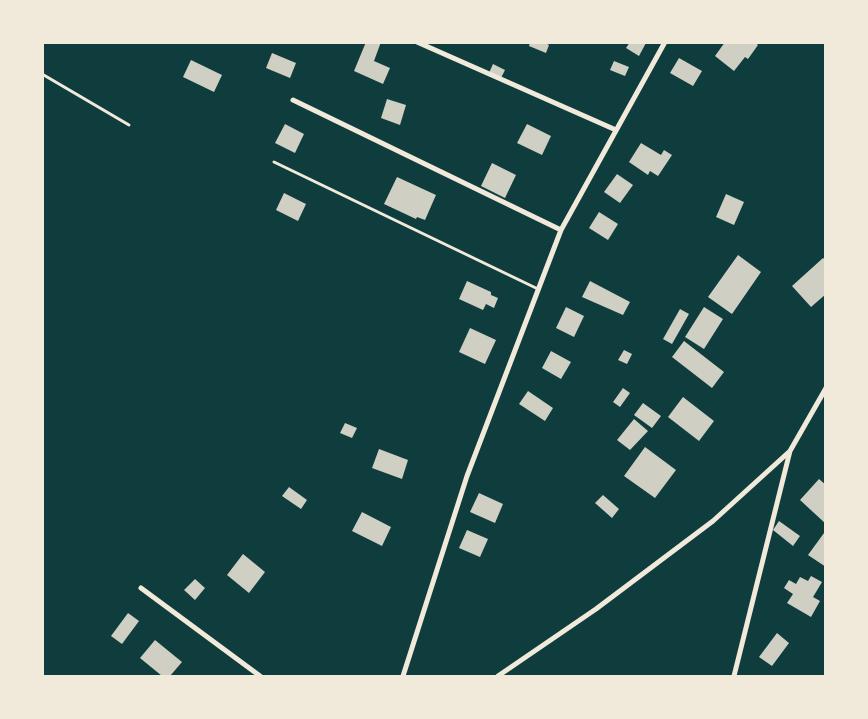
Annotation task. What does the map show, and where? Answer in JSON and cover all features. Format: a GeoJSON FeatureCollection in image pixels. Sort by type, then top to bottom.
{"type":"FeatureCollection","features":[{"type":"Feature","properties":{"kind":"street"},"geometry":{"type":"LineString","coordinates":[[417,42],[616,130]]}},
{"type":"Feature","properties":{"kind":"street"},"geometry":{"type":"LineString","coordinates":[[403,676],[468,476],[561,230],[665,42]]}},
{"type":"Feature","properties":{"kind":"street"},"geometry":{"type":"LineString","coordinates":[[293,100],[561,230]]}},
{"type":"Feature","properties":{"kind":"street"},"geometry":{"type":"LineString","coordinates":[[734,676],[790,451],[826,388]]}},
{"type":"Feature","properties":{"kind":"street"},"geometry":{"type":"LineString","coordinates":[[498,676],[589,614],[713,522],[790,451]]}},
{"type":"Feature","properties":{"kind":"street"},"geometry":{"type":"LineString","coordinates":[[141,588],[260,676]]}},
{"type":"Feature","properties":{"kind":"lane"},"geometry":{"type":"LineString","coordinates":[[274,162],[538,289]]}},
{"type":"Feature","properties":{"kind":"path"},"geometry":{"type":"LineString","coordinates":[[42,74],[130,125]]}},
{"type":"Feature","properties":{"kind":"building"},"geometry":{"type":"Polygon","coordinates":[[[366,42],[381,42],[374,61],[390,68],[383,84],[354,71],[366,42]]]}},
{"type":"Feature","properties":{"kind":"building"},"geometry":{"type":"Polygon","coordinates":[[[530,42],[544,42],[549,45],[546,53],[529,46],[530,42]]]}},
{"type":"Feature","properties":{"kind":"building"},"geometry":{"type":"Polygon","coordinates":[[[630,42],[646,43],[639,56],[626,48],[630,42]]]}},
{"type":"Feature","properties":{"kind":"building"},"geometry":{"type":"Polygon","coordinates":[[[725,42],[755,42],[758,45],[748,59],[745,57],[734,71],[715,56],[725,42]]]}},
{"type":"Feature","properties":{"kind":"building"},"geometry":{"type":"Polygon","coordinates":[[[272,53],[296,63],[290,78],[266,68],[272,53]]]}},
{"type":"Feature","properties":{"kind":"building"},"geometry":{"type":"Polygon","coordinates":[[[679,58],[702,71],[693,86],[670,73],[679,58]]]}},
{"type":"Feature","properties":{"kind":"building"},"geometry":{"type":"Polygon","coordinates":[[[191,60],[222,75],[214,92],[183,77],[191,60]]]}},
{"type":"Feature","properties":{"kind":"building"},"geometry":{"type":"Polygon","coordinates":[[[614,61],[629,67],[625,76],[610,70],[614,61]]]}},
{"type":"Feature","properties":{"kind":"building"},"geometry":{"type":"Polygon","coordinates":[[[493,64],[505,70],[501,78],[489,73],[493,64]]]}},
{"type":"Feature","properties":{"kind":"building"},"geometry":{"type":"Polygon","coordinates":[[[387,99],[406,105],[400,125],[381,118],[387,99]]]}},
{"type":"Feature","properties":{"kind":"building"},"geometry":{"type":"Polygon","coordinates":[[[285,124],[304,134],[295,153],[275,143],[285,124]]]}},
{"type":"Feature","properties":{"kind":"building"},"geometry":{"type":"Polygon","coordinates":[[[527,124],[551,136],[542,155],[517,143],[527,124]]]}},
{"type":"Feature","properties":{"kind":"building"},"geometry":{"type":"Polygon","coordinates":[[[641,143],[661,155],[664,150],[672,155],[658,176],[650,171],[648,175],[629,162],[641,143]]]}},
{"type":"Feature","properties":{"kind":"building"},"geometry":{"type":"Polygon","coordinates":[[[492,163],[516,175],[505,198],[481,186],[492,163]]]}},
{"type":"Feature","properties":{"kind":"building"},"geometry":{"type":"Polygon","coordinates":[[[617,174],[633,185],[620,203],[604,192],[617,174]]]}},
{"type":"Feature","properties":{"kind":"building"},"geometry":{"type":"Polygon","coordinates":[[[397,177],[436,195],[425,220],[417,217],[416,219],[384,204],[397,177]]]}},
{"type":"Feature","properties":{"kind":"building"},"geometry":{"type":"Polygon","coordinates":[[[284,193],[306,204],[298,221],[276,210],[284,193]]]}},
{"type":"Feature","properties":{"kind":"building"},"geometry":{"type":"Polygon","coordinates":[[[726,194],[744,202],[734,225],[716,217],[726,194]]]}},
{"type":"Feature","properties":{"kind":"building"},"geometry":{"type":"Polygon","coordinates":[[[599,212],[618,224],[608,240],[589,228],[599,212]]]}},
{"type":"Feature","properties":{"kind":"building"},"geometry":{"type":"Polygon","coordinates":[[[738,255],[761,272],[732,314],[708,297],[738,255]]]}},
{"type":"Feature","properties":{"kind":"building"},"geometry":{"type":"Polygon","coordinates":[[[823,258],[826,260],[826,294],[811,307],[792,286],[823,258]]]}},
{"type":"Feature","properties":{"kind":"building"},"geometry":{"type":"Polygon","coordinates":[[[467,281],[491,292],[491,295],[498,298],[494,308],[486,304],[483,310],[459,299],[467,281]]]}},
{"type":"Feature","properties":{"kind":"building"},"geometry":{"type":"Polygon","coordinates":[[[590,281],[630,302],[623,315],[582,297],[590,281]]]}},
{"type":"Feature","properties":{"kind":"building"},"geometry":{"type":"Polygon","coordinates":[[[566,307],[584,316],[574,337],[556,328],[566,307]]]}},
{"type":"Feature","properties":{"kind":"building"},"geometry":{"type":"Polygon","coordinates":[[[704,307],[723,319],[704,349],[685,337],[704,307]]]}},
{"type":"Feature","properties":{"kind":"building"},"geometry":{"type":"Polygon","coordinates":[[[680,309],[689,314],[672,344],[663,339],[680,309]]]}},
{"type":"Feature","properties":{"kind":"building"},"geometry":{"type":"Polygon","coordinates":[[[470,328],[496,340],[485,364],[459,352],[470,328]]]}},
{"type":"Feature","properties":{"kind":"building"},"geometry":{"type":"Polygon","coordinates":[[[684,341],[724,372],[712,388],[672,357],[684,341]]]}},
{"type":"Feature","properties":{"kind":"building"},"geometry":{"type":"Polygon","coordinates":[[[624,350],[632,354],[627,364],[618,360],[624,350]]]}},
{"type":"Feature","properties":{"kind":"building"},"geometry":{"type":"Polygon","coordinates":[[[551,351],[571,362],[561,379],[542,368],[551,351]]]}},
{"type":"Feature","properties":{"kind":"building"},"geometry":{"type":"Polygon","coordinates":[[[623,388],[630,393],[620,407],[613,402],[623,388]]]}},
{"type":"Feature","properties":{"kind":"building"},"geometry":{"type":"Polygon","coordinates":[[[528,391],[553,408],[545,421],[519,404],[528,391]]]}},
{"type":"Feature","properties":{"kind":"building"},"geometry":{"type":"Polygon","coordinates":[[[683,397],[714,421],[699,441],[668,417],[683,397]]]}},
{"type":"Feature","properties":{"kind":"building"},"geometry":{"type":"Polygon","coordinates":[[[643,403],[661,416],[652,428],[634,415],[643,403]]]}},
{"type":"Feature","properties":{"kind":"building"},"geometry":{"type":"Polygon","coordinates":[[[634,419],[648,431],[630,450],[617,440],[634,419]]]}},
{"type":"Feature","properties":{"kind":"building"},"geometry":{"type":"Polygon","coordinates":[[[345,423],[357,428],[352,438],[340,433],[345,423]]]}},
{"type":"Feature","properties":{"kind":"building"},"geometry":{"type":"Polygon","coordinates":[[[645,447],[676,470],[655,498],[624,476],[645,447]]]}},
{"type":"Feature","properties":{"kind":"building"},"geometry":{"type":"Polygon","coordinates":[[[379,449],[408,460],[402,479],[372,468],[379,449]]]}},
{"type":"Feature","properties":{"kind":"building"},"geometry":{"type":"Polygon","coordinates":[[[819,479],[826,485],[826,524],[800,500],[819,479]]]}},
{"type":"Feature","properties":{"kind":"building"},"geometry":{"type":"Polygon","coordinates":[[[289,487],[307,500],[301,509],[282,496],[289,487]]]}},
{"type":"Feature","properties":{"kind":"building"},"geometry":{"type":"Polygon","coordinates":[[[479,493],[503,504],[495,523],[470,512],[479,493]]]}},
{"type":"Feature","properties":{"kind":"building"},"geometry":{"type":"Polygon","coordinates":[[[603,495],[619,509],[612,518],[595,503],[603,495]]]}},
{"type":"Feature","properties":{"kind":"building"},"geometry":{"type":"Polygon","coordinates":[[[362,512],[391,527],[382,546],[352,531],[362,512]]]}},
{"type":"Feature","properties":{"kind":"building"},"geometry":{"type":"Polygon","coordinates":[[[779,521],[800,536],[793,546],[773,530],[779,521]]]}},
{"type":"Feature","properties":{"kind":"building"},"geometry":{"type":"Polygon","coordinates":[[[467,530],[488,539],[480,557],[459,548],[467,530]]]}},
{"type":"Feature","properties":{"kind":"building"},"geometry":{"type":"Polygon","coordinates":[[[824,533],[826,535],[826,567],[808,555],[824,533]]]}},
{"type":"Feature","properties":{"kind":"building"},"geometry":{"type":"Polygon","coordinates":[[[243,554],[265,572],[249,593],[227,575],[243,554]]]}},
{"type":"Feature","properties":{"kind":"building"},"geometry":{"type":"Polygon","coordinates":[[[811,576],[822,582],[813,597],[820,601],[811,617],[787,603],[793,594],[784,588],[789,580],[796,584],[800,577],[808,581],[811,576]]]}},
{"type":"Feature","properties":{"kind":"building"},"geometry":{"type":"Polygon","coordinates":[[[195,579],[205,588],[195,600],[184,590],[195,579]]]}},
{"type":"Feature","properties":{"kind":"building"},"geometry":{"type":"Polygon","coordinates":[[[128,613],[139,621],[122,644],[111,636],[128,613]]]}},
{"type":"Feature","properties":{"kind":"building"},"geometry":{"type":"Polygon","coordinates":[[[777,633],[789,643],[772,666],[759,657],[777,633]]]}},
{"type":"Feature","properties":{"kind":"building"},"geometry":{"type":"Polygon","coordinates":[[[155,640],[182,662],[170,676],[162,676],[140,658],[155,640]]]}}]}
